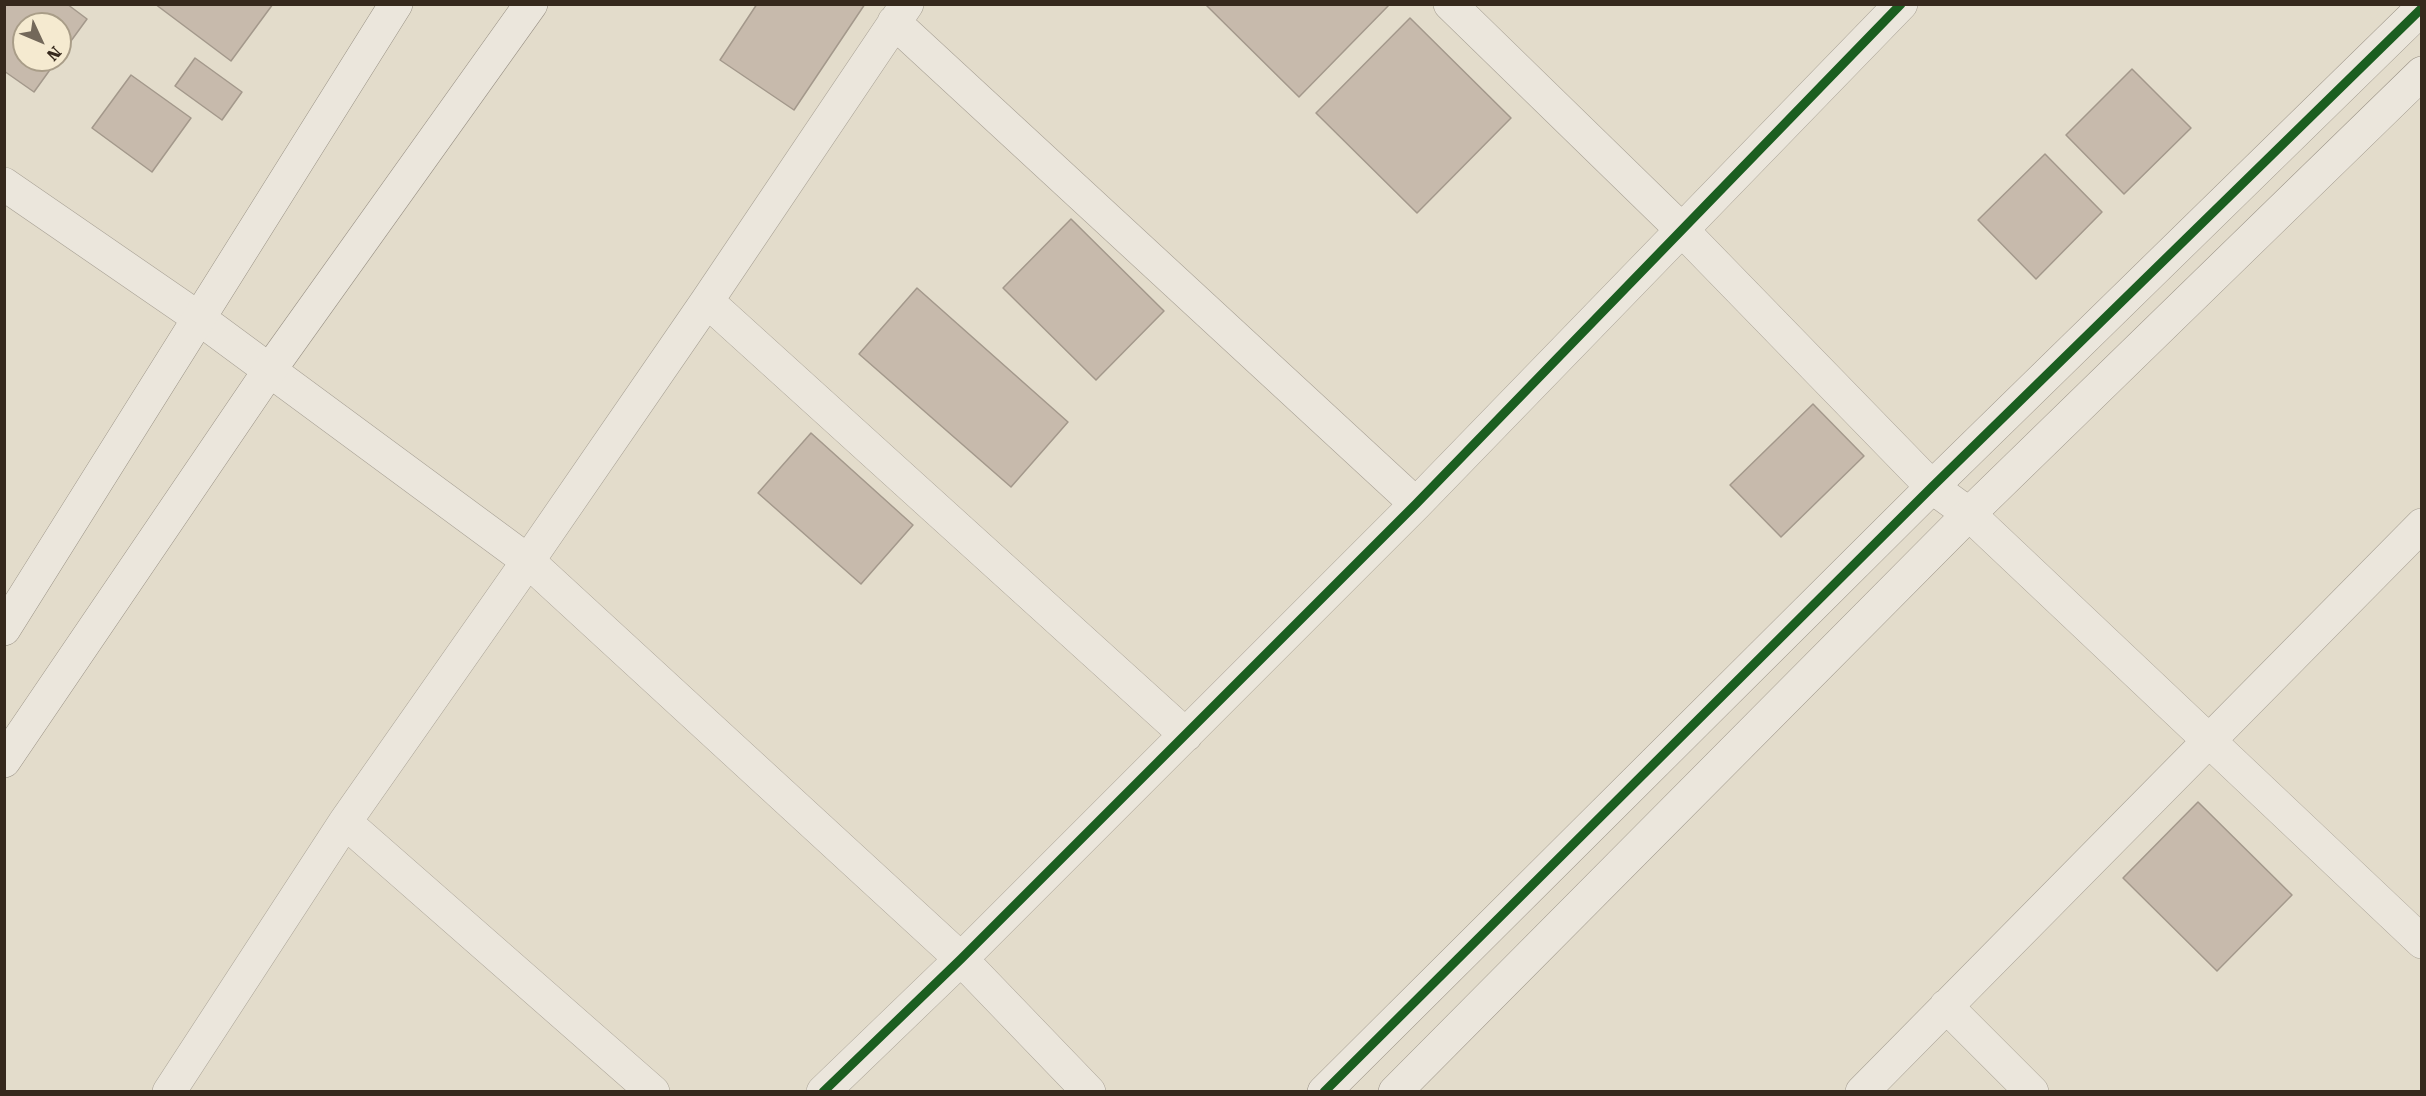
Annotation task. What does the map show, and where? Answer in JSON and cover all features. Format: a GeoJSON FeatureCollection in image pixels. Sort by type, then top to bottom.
{"type":"FeatureCollection","features":[{"type":"Feature","properties":{"kind":"street"},"geometry":{"type":"LineString","coordinates":[[4,629],[396,4]]}},
{"type":"Feature","properties":{"kind":"street"},"geometry":{"type":"LineString","coordinates":[[4,761],[269,371],[531,4]]}},
{"type":"Feature","properties":{"kind":"street"},"geometry":{"type":"LineString","coordinates":[[1450,4],[1683,231],[1932,487],[1969,514],[2421,942]]}},
{"type":"Feature","properties":{"kind":"street"},"geometry":{"type":"LineString","coordinates":[[823,1092],[962,959],[1416,504],[1683,231],[1896,6]]}},
{"type":"Feature","properties":{"kind":"street"},"geometry":{"type":"LineString","coordinates":[[1324,1092],[1932,487],[2421,8]]}},
{"type":"Feature","properties":{"kind":"street"},"geometry":{"type":"LineString","coordinates":[[169,1092],[345,822],[707,301],[900,13],[1416,504]]}},
{"type":"Feature","properties":{"kind":"street"},"geometry":{"type":"LineString","coordinates":[[1395,1092],[1969,514],[2421,73]]}},
{"type":"Feature","properties":{"kind":"street"},"geometry":{"type":"LineString","coordinates":[[4,184],[200,319],[528,561],[962,959],[1089,1092]]}},
{"type":"Feature","properties":{"kind":"street"},"geometry":{"type":"LineString","coordinates":[[707,301],[1186,735]]}},
{"type":"Feature","properties":{"kind":"street"},"geometry":{"type":"LineString","coordinates":[[1862,1092],[2421,525]]}},
{"type":"Feature","properties":{"kind":"street"},"geometry":{"type":"LineString","coordinates":[[345,822],[653,1092]]}},
{"type":"Feature","properties":{"kind":"street"},"geometry":{"type":"LineString","coordinates":[[1946,1006],[2032,1092]]}},
{"type":"Feature","properties":{"kind":"building"},"geometry":{"type":"Polygon","coordinates":[[[4,4],[67,4],[87,19],[72,40],[72,12],[12,12],[12,72],[48,72],[34,92],[4,71],[4,4]]]}},
{"type":"Feature","properties":{"kind":"building"},"geometry":{"type":"Polygon","coordinates":[[[155,4],[273,4],[231,61],[155,4]]]}},
{"type":"Feature","properties":{"kind":"building"},"geometry":{"type":"Polygon","coordinates":[[[757,4],[865,4],[794,110],[720,60],[757,4]]]}},
{"type":"Feature","properties":{"kind":"building"},"geometry":{"type":"Polygon","coordinates":[[[1205,4],[1390,4],[1299,97],[1205,4]]]}},
{"type":"Feature","properties":{"kind":"building"},"geometry":{"type":"Polygon","coordinates":[[[1410,18],[1511,118],[1417,213],[1316,113],[1410,18]]]}},
{"type":"Feature","properties":{"kind":"building"},"geometry":{"type":"Polygon","coordinates":[[[195,58],[242,92],[222,120],[175,86],[195,58]]]}},
{"type":"Feature","properties":{"kind":"building"},"geometry":{"type":"Polygon","coordinates":[[[2132,69],[2191,128],[2124,194],[2066,135],[2132,69]]]}},
{"type":"Feature","properties":{"kind":"building"},"geometry":{"type":"Polygon","coordinates":[[[131,75],[191,118],[152,172],[92,128],[131,75]]]}},
{"type":"Feature","properties":{"kind":"building"},"geometry":{"type":"Polygon","coordinates":[[[2045,154],[2102,212],[2036,279],[1978,220],[2045,154]]]}},
{"type":"Feature","properties":{"kind":"building"},"geometry":{"type":"Polygon","coordinates":[[[1071,219],[1164,311],[1096,380],[1003,288],[1071,219]]]}},
{"type":"Feature","properties":{"kind":"building"},"geometry":{"type":"Polygon","coordinates":[[[917,288],[1068,422],[1011,487],[859,354],[917,288]]]}},
{"type":"Feature","properties":{"kind":"building"},"geometry":{"type":"Polygon","coordinates":[[[1813,404],[1864,456],[1781,537],[1730,485],[1813,404]]]}},
{"type":"Feature","properties":{"kind":"building"},"geometry":{"type":"Polygon","coordinates":[[[811,433],[913,525],[861,584],[758,493],[811,433]]]}},
{"type":"Feature","properties":{"kind":"building"},"geometry":{"type":"Polygon","coordinates":[[[2198,802],[2292,895],[2217,971],[2123,878],[2198,802]]]}},
{"type":"Feature","properties":{"kind":"cycle path"},"geometry":{"type":"LineString","coordinates":[[823,1092],[961,959],[1416,504],[1901,4]]}},
{"type":"Feature","properties":{"kind":"cycle path"},"geometry":{"type":"LineString","coordinates":[[1324,1092],[1932,487],[2422,8]]}}]}
